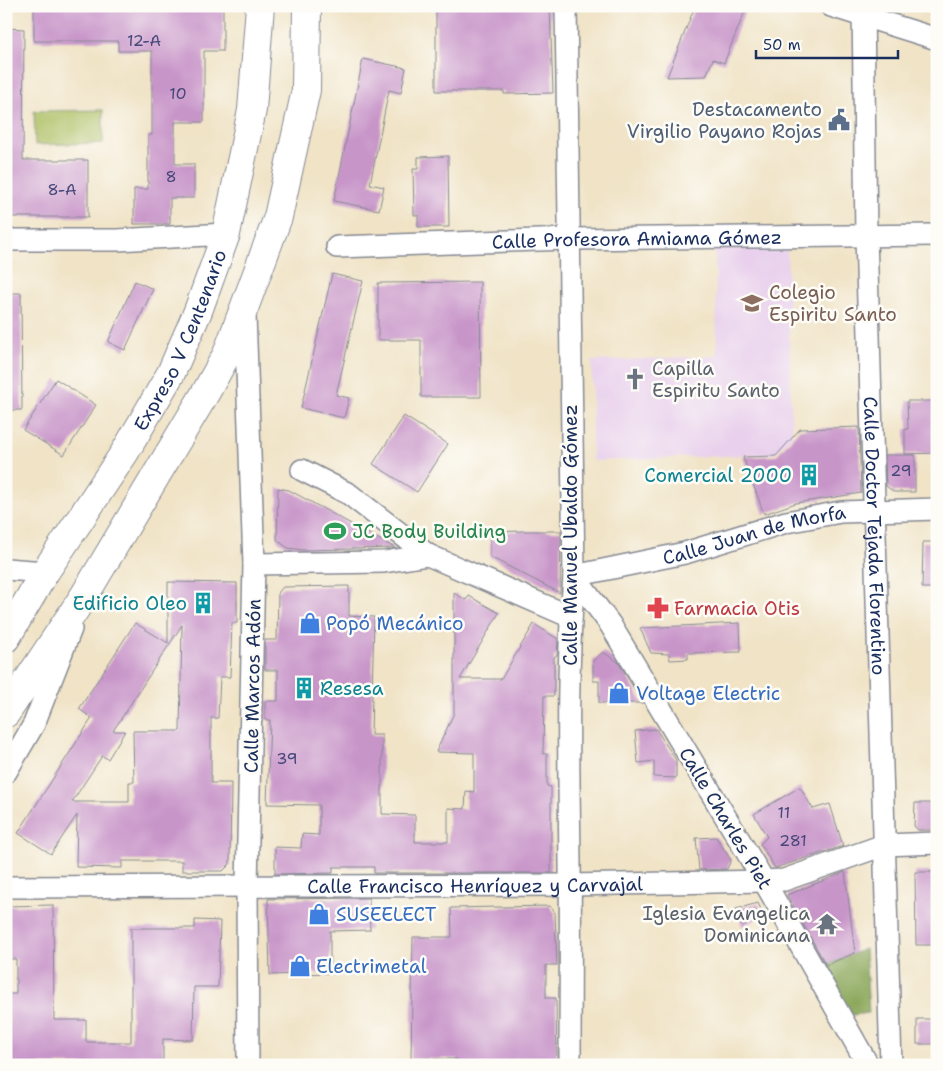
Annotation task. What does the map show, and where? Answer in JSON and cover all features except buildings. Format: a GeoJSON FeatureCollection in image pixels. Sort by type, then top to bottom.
{"type":"FeatureCollection","features":[{"type":"Feature","properties":{"kind":"main road","name":"Expreso V Centenario"},"geometry":{"type":"LineString","coordinates":[[6,638],[46,572],[125,452],[171,373],[198,311],[226,234],[252,110],[260,6]]}},
{"type":"Feature","properties":{"kind":"main road"},"geometry":{"type":"LineString","coordinates":[[6,713],[84,596],[227,354],[278,217],[306,90],[307,6]]}},
{"type":"Feature","properties":{"kind":"street","name":"Calle Manuel Ubaldo Gómez"},"geometry":{"type":"LineString","coordinates":[[566,6],[574,576],[568,718],[571,885],[570,1065]]}},
{"type":"Feature","properties":{"kind":"street"},"geometry":{"type":"LineString","coordinates":[[831,6],[863,12],[937,39]]}},
{"type":"Feature","properties":{"kind":"street","name":"Calle Doctor Tejada Florentino"},"geometry":{"type":"LineString","coordinates":[[863,12],[866,236],[891,1065]]}},
{"type":"Feature","properties":{"kind":"street"},"geometry":{"type":"LineString","coordinates":[[6,240],[117,240],[226,234]]}},
{"type":"Feature","properties":{"kind":"street","name":"Calle Profesora Amiama Gómez"},"geometry":{"type":"LineString","coordinates":[[337,247],[570,239],[937,235]]}},
{"type":"Feature","properties":{"kind":"street","name":"Calle Marcos Adón"},"geometry":{"type":"LineString","coordinates":[[244,307],[254,564],[247,886],[248,1065]]}},
{"type":"Feature","properties":{"kind":"street"},"geometry":{"type":"LineString","coordinates":[[302,470],[349,494],[428,555],[571,617]]}},
{"type":"Feature","properties":{"kind":"street","name":"Calle Juan de Morfa"},"geometry":{"type":"LineString","coordinates":[[574,576],[685,553],[786,522],[841,512],[937,509]]}},
{"type":"Feature","properties":{"kind":"street"},"geometry":{"type":"LineString","coordinates":[[254,564],[384,562],[428,555]]}},
{"type":"Feature","properties":{"kind":"street"},"geometry":{"type":"LineString","coordinates":[[6,569],[46,572]]}},
{"type":"Feature","properties":{"kind":"street","name":"Calle Charles Piet"},"geometry":{"type":"LineString","coordinates":[[574,576],[610,624],[764,881],[868,1065]]}},
{"type":"Feature","properties":{"kind":"street"},"geometry":{"type":"LineString","coordinates":[[6,772],[34,724],[84,596]]}},
{"type":"Feature","properties":{"kind":"street","name":"Calle Francisco Henríquez y Carvajal"},"geometry":{"type":"LineString","coordinates":[[6,887],[571,885],[764,881],[784,880],[884,845],[937,843]]}},
{"type":"Feature","properties":{"kind":"shaded area","name":"Colegio Espiritu Santo"},"geometry":{"type":"Polygon","coordinates":[[[715,248],[787,249],[792,436],[774,454],[592,461],[592,361],[717,356],[715,248]]]}},
{"type":"Feature","properties":{"kind":"green space"},"geometry":{"type":"Polygon","coordinates":[[[103,110],[103,143],[35,145],[34,111],[103,110]]]}},
{"type":"Feature","properties":{"kind":"green space"},"geometry":{"type":"Polygon","coordinates":[[[865,949],[869,1013],[852,1015],[825,965],[865,949]]]}},
{"type":"Feature","properties":{"kind":"place","name":"Destacamento Virgilio Payano Rojas"},"geometry":{"type":"Point","coordinates":[839,120]}},
{"type":"Feature","properties":{"kind":"place","name":"Colegio Espiritu Santo"},"geometry":{"type":"Point","coordinates":[752,303]}},
{"type":"Feature","properties":{"kind":"place","name":"Capilla Espiritu Santo"},"geometry":{"type":"Point","coordinates":[635,379]}},
{"type":"Feature","properties":{"kind":"place","name":"Comercial 2000"},"geometry":{"type":"Point","coordinates":[809,475]}},
{"type":"Feature","properties":{"kind":"place","name":"JC Body Building"},"geometry":{"type":"Point","coordinates":[335,531]}},
{"type":"Feature","properties":{"kind":"place","name":"Edificio Oleo"},"geometry":{"type":"Point","coordinates":[203,603]}},
{"type":"Feature","properties":{"kind":"place","name":"Farmacia Otis"},"geometry":{"type":"Point","coordinates":[658,608]}},
{"type":"Feature","properties":{"kind":"place","name":"Popó Mecánico"},"geometry":{"type":"Point","coordinates":[310,623]}},
{"type":"Feature","properties":{"kind":"place","name":"Resesa"},"geometry":{"type":"Point","coordinates":[304,688]}},
{"type":"Feature","properties":{"kind":"place","name":"Voltage Electric"},"geometry":{"type":"Point","coordinates":[619,693]}},
{"type":"Feature","properties":{"kind":"place","name":"SUSEELECT"},"geometry":{"type":"Point","coordinates":[319,914]}},
{"type":"Feature","properties":{"kind":"place","name":"Iglesia Evangelica Dominicana"},"geometry":{"type":"Point","coordinates":[827,924]}},
{"type":"Feature","properties":{"kind":"place","name":"Electrimetal"},"geometry":{"type":"Point","coordinates":[300,966]}}]}
